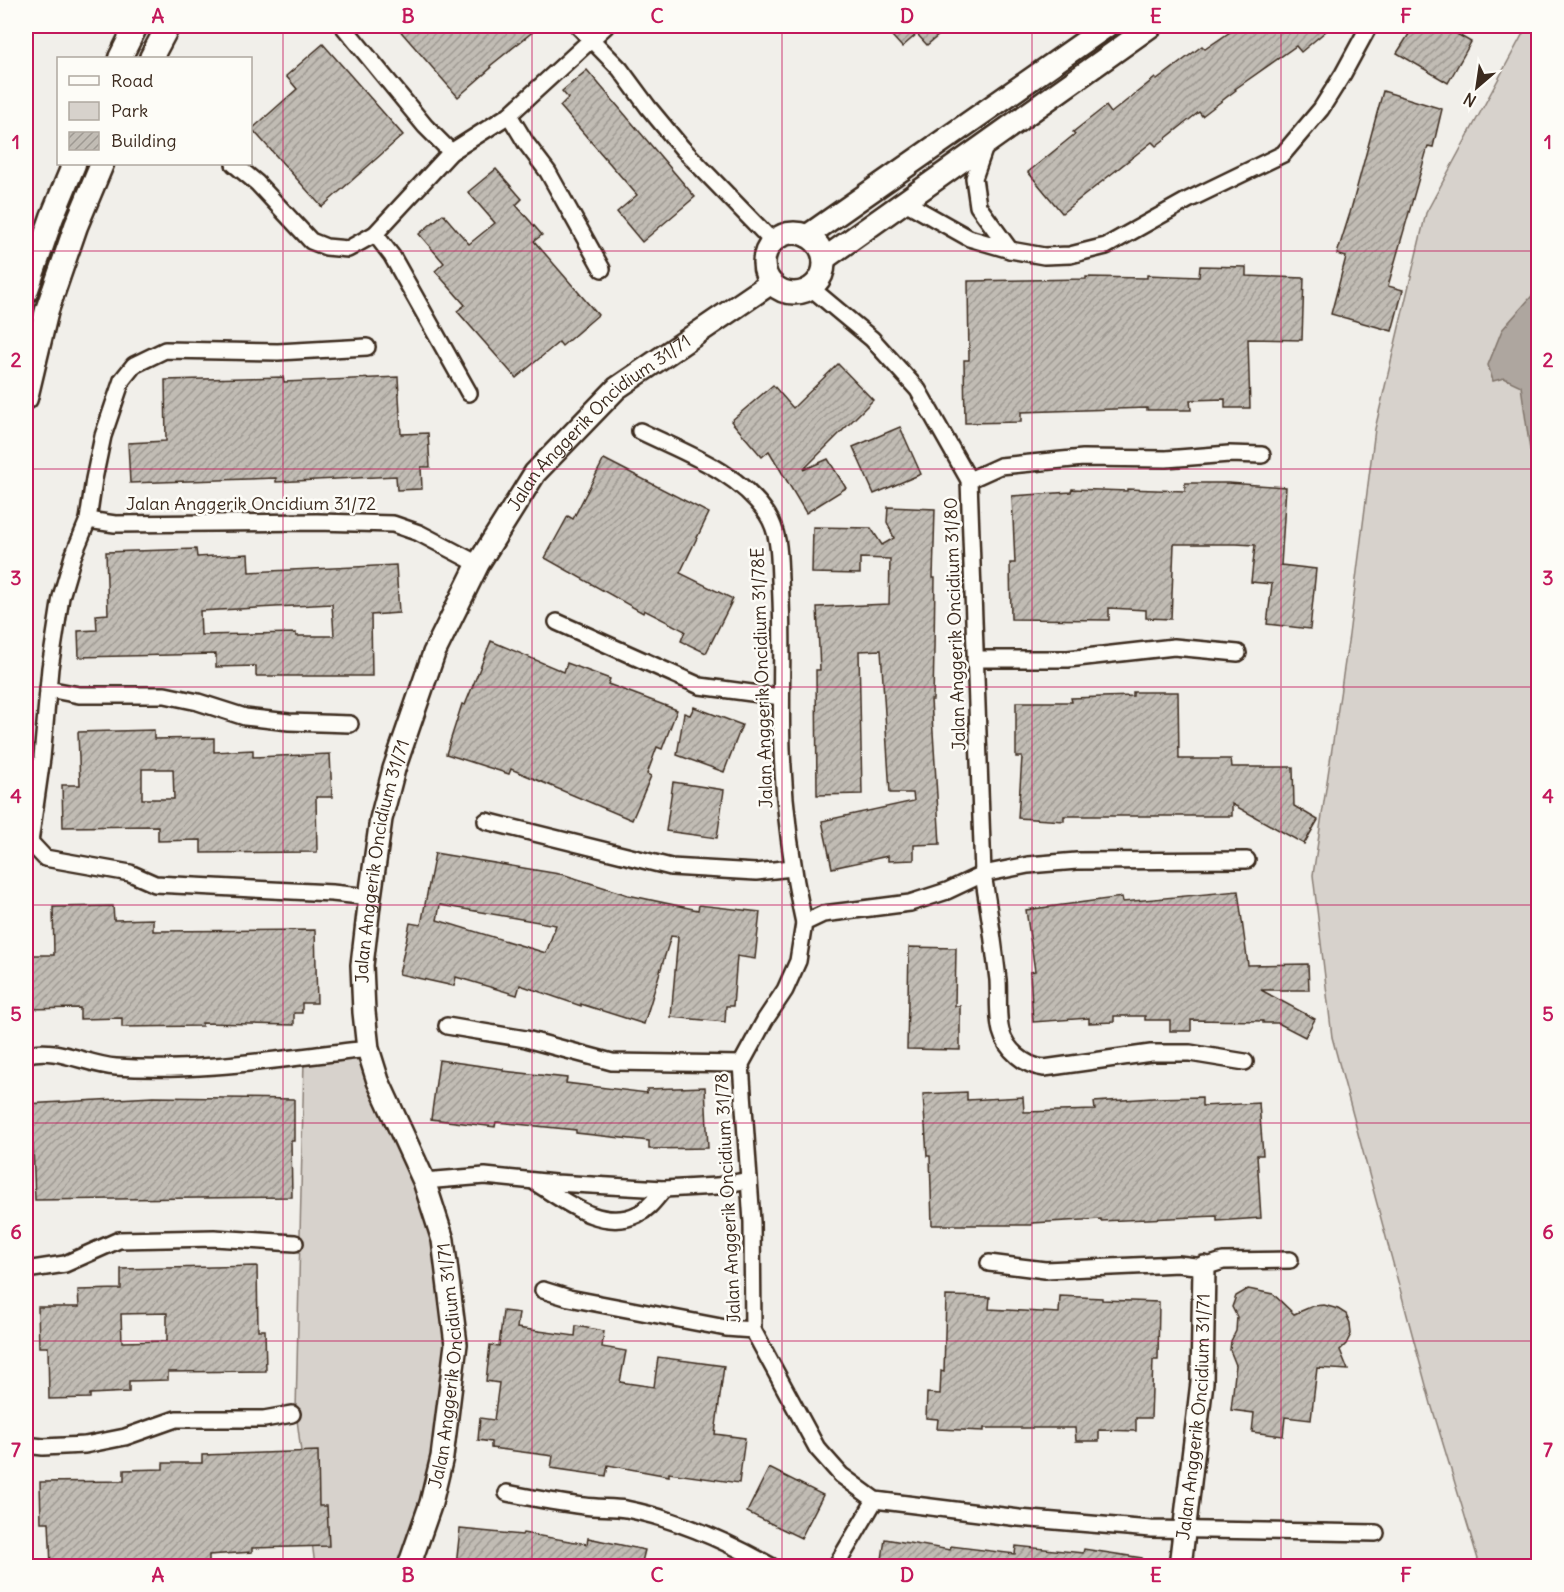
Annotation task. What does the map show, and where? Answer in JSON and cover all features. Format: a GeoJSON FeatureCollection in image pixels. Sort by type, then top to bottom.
{"type":"FeatureCollection","features":[{"type":"Feature","properties":{"kind":"main road"},"geometry":{"type":"LineString","coordinates":[[120,57],[136,26]]}},
{"type":"Feature","properties":{"kind":"main road"},"geometry":{"type":"LineString","coordinates":[[152,57],[168,26]]}},
{"type":"Feature","properties":{"kind":"main road"},"geometry":{"type":"LineString","coordinates":[[26,292],[52,217],[74,165]]}},
{"type":"Feature","properties":{"kind":"main road"},"geometry":{"type":"LineString","coordinates":[[26,398],[47,310],[76,226],[102,165]]}},
{"type":"Feature","properties":{"kind":"street"},"geometry":{"type":"LineString","coordinates":[[343,26],[425,126],[451,152]]}},
{"type":"Feature","properties":{"kind":"street"},"geometry":{"type":"LineString","coordinates":[[578,26],[620,69],[682,147],[773,242]]}},
{"type":"Feature","properties":{"kind":"street"},"geometry":{"type":"LineString","coordinates":[[235,165],[257,183],[311,242],[326,247],[348,249],[375,234],[451,152],[509,115],[606,26]]}},
{"type":"Feature","properties":{"kind":"street"},"geometry":{"type":"LineString","coordinates":[[807,236],[1107,26]]}},
{"type":"Feature","properties":{"kind":"street"},"geometry":{"type":"LineString","coordinates":[[824,259],[1151,26]]}},
{"type":"Feature","properties":{"kind":"street"},"geometry":{"type":"LineString","coordinates":[[905,202],[969,238],[1010,250],[1052,256],[1070,255],[1106,246],[1188,200],[1283,154],[1321,109],[1343,75],[1369,26]]}},
{"type":"Feature","properties":{"kind":"street"},"geometry":{"type":"LineString","coordinates":[[509,115],[548,172],[602,269]]}},
{"type":"Feature","properties":{"kind":"street"},"geometry":{"type":"LineString","coordinates":[[986,144],[974,178],[978,206],[1010,250]]}},
{"type":"Feature","properties":{"kind":"street"},"geometry":{"type":"LineString","coordinates":[[798,233],[807,236],[819,245],[824,259],[824,270],[819,280],[804,292],[786,292],[771,283],[764,262],[773,242],[780,236],[798,233]]}},
{"type":"Feature","properties":{"kind":"street"},"geometry":{"type":"LineString","coordinates":[[375,234],[392,256],[470,393]]}},
{"type":"Feature","properties":{"kind":"street","name":"Jalan Anggerik Oncidium 31/71"},"geometry":{"type":"LineString","coordinates":[[409,1566],[431,1503],[442,1456],[456,1344],[443,1240],[424,1181],[378,1081],[368,1049],[362,987],[370,897],[381,819],[394,769],[434,653],[478,564],[535,473],[617,388],[771,283]]}},
{"type":"Feature","properties":{"kind":"street","name":"Jalan Anggerik Oncidium 31/80"},"geometry":{"type":"LineString","coordinates":[[811,288],[872,339],[918,390],[969,480],[983,874],[993,931],[1001,1031],[1009,1046],[1020,1059],[1032,1067],[1044,1068],[1150,1053],[1190,1053],[1245,1062]]}},
{"type":"Feature","properties":{"kind":"street"},"geometry":{"type":"LineString","coordinates":[[367,347],[278,352],[165,350],[134,365],[122,380],[103,436],[88,520],[73,556],[62,597],[48,689],[42,758],[30,842],[45,858],[130,873],[155,884],[370,897]]}},
{"type":"Feature","properties":{"kind":"street","name":"Jalan Anggerik Oncidium 31/78E"},"geometry":{"type":"LineString","coordinates":[[640,431],[720,469],[754,497],[768,516],[777,536],[782,616],[782,749],[792,868],[804,923]]}},
{"type":"Feature","properties":{"kind":"street"},"geometry":{"type":"LineString","coordinates":[[969,480],[1000,466],[1083,458],[1166,459],[1229,454],[1262,455]]}},
{"type":"Feature","properties":{"kind":"street","name":"Jalan Anggerik Oncidium 31/72"},"geometry":{"type":"LineString","coordinates":[[88,520],[115,524],[317,522],[393,524],[419,533],[478,564]]}},
{"type":"Feature","properties":{"kind":"street"},"geometry":{"type":"LineString","coordinates":[[557,622],[700,686],[781,697]]}},
{"type":"Feature","properties":{"kind":"street"},"geometry":{"type":"LineString","coordinates":[[975,659],[1068,659],[1174,647],[1238,653]]}},
{"type":"Feature","properties":{"kind":"street"},"geometry":{"type":"LineString","coordinates":[[48,689],[79,695],[165,694],[244,717],[289,722],[350,724]]}},
{"type":"Feature","properties":{"kind":"street"},"geometry":{"type":"LineString","coordinates":[[486,821],[671,867],[756,872],[792,868]]}},
{"type":"Feature","properties":{"kind":"street"},"geometry":{"type":"LineString","coordinates":[[804,923],[823,914],[910,903],[947,891],[983,874],[1028,865],[1077,861],[1247,860]]}},
{"type":"Feature","properties":{"kind":"street","name":"Jalan Anggerik Oncidium 31/78"},"geometry":{"type":"LineString","coordinates":[[804,923],[798,961],[785,990],[741,1064],[752,1222],[753,1330],[817,1448],[841,1475],[875,1500],[1019,1518],[1184,1530],[1376,1533]]}},
{"type":"Feature","properties":{"kind":"street"},"geometry":{"type":"LineString","coordinates":[[447,1026],[526,1040],[612,1062],[741,1064]]}},
{"type":"Feature","properties":{"kind":"street"},"geometry":{"type":"LineString","coordinates":[[26,1054],[41,1052],[112,1067],[199,1067],[368,1049]]}},
{"type":"Feature","properties":{"kind":"street"},"geometry":{"type":"LineString","coordinates":[[424,1181],[485,1176],[664,1189],[717,1186],[749,1180]]}},
{"type":"Feature","properties":{"kind":"street"},"geometry":{"type":"LineString","coordinates":[[534,1181],[577,1209],[603,1219],[636,1215],[650,1206],[664,1189]]}},
{"type":"Feature","properties":{"kind":"street"},"geometry":{"type":"LineString","coordinates":[[26,1270],[65,1264],[119,1240],[214,1238],[295,1243]]}},
{"type":"Feature","properties":{"kind":"street","name":"Jalan Anggerik Oncidium 31/71"},"geometry":{"type":"LineString","coordinates":[[989,1263],[1045,1270],[1178,1264],[1204,1267],[1223,1261],[1290,1260]]}},
{"type":"Feature","properties":{"kind":"street","name":"Jalan Anggerik Oncidium 31/71"},"geometry":{"type":"LineString","coordinates":[[1180,1566],[1202,1382],[1204,1267]]}},
{"type":"Feature","properties":{"kind":"street"},"geometry":{"type":"LineString","coordinates":[[543,1290],[569,1298],[726,1328],[753,1330]]}},
{"type":"Feature","properties":{"kind":"street"},"geometry":{"type":"LineString","coordinates":[[26,1444],[43,1447],[86,1445],[126,1437],[176,1419],[264,1419],[292,1414]]}},
{"type":"Feature","properties":{"kind":"street"},"geometry":{"type":"LineString","coordinates":[[507,1493],[585,1506],[624,1509],[659,1518],[739,1548],[771,1566]]}},
{"type":"Feature","properties":{"kind":"street"},"geometry":{"type":"LineString","coordinates":[[836,1566],[875,1500]]}},
{"type":"Feature","properties":{"kind":"green space"},"geometry":{"type":"Polygon","coordinates":[[[1527,26],[1538,26],[1538,1566],[1480,1566],[1431,1404],[1332,1037],[1313,875],[1349,635],[1375,429],[1426,213],[1527,26]]]}},
{"type":"Feature","properties":{"kind":"green space"},"geometry":{"type":"Polygon","coordinates":[[[381,1058],[421,1158],[455,1345],[414,1566],[315,1566],[296,1411],[304,1060],[381,1058]]]}},
{"type":"Feature","properties":{"kind":"shaded area"},"geometry":{"type":"Polygon","coordinates":[[[1538,289],[1538,449],[1530,450],[1521,386],[1504,378],[1493,381],[1488,365],[1502,330],[1538,289]]]}},
{"type":"Feature","properties":{"kind":"building"},"geometry":{"type":"Polygon","coordinates":[[[396,26],[540,26],[490,66],[491,68],[458,97],[396,26]]]}},
{"type":"Feature","properties":{"kind":"building"},"geometry":{"type":"Polygon","coordinates":[[[883,26],[950,26],[927,45],[917,34],[902,47],[883,26]]]}},
{"type":"Feature","properties":{"kind":"building"},"geometry":{"type":"Polygon","coordinates":[[[1239,26],[1332,26],[1301,52],[1296,46],[1235,89],[1202,116],[1199,112],[1156,146],[1152,142],[1062,213],[1028,172],[1106,106],[1111,113],[1155,78],[1157,80],[1202,46],[1205,49],[1239,26]]]}},
{"type":"Feature","properties":{"kind":"building"},"geometry":{"type":"Polygon","coordinates":[[[1414,26],[1443,26],[1471,42],[1448,83],[1397,53],[1414,26]]]}},
{"type":"Feature","properties":{"kind":"building"},"geometry":{"type":"Polygon","coordinates":[[[323,44],[403,135],[322,207],[252,129],[297,89],[286,76],[323,44]]]}},
{"type":"Feature","properties":{"kind":"building"},"geometry":{"type":"Polygon","coordinates":[[[587,70],[695,197],[642,242],[617,212],[637,195],[560,106],[568,98],[562,91],[587,70]]]}},
{"type":"Feature","properties":{"kind":"building"},"geometry":{"type":"Polygon","coordinates":[[[1383,91],[1442,109],[1433,147],[1428,146],[1388,286],[1403,290],[1392,331],[1331,314],[1346,257],[1337,254],[1383,91]]]}},
{"type":"Feature","properties":{"kind":"building"},"geometry":{"type":"Polygon","coordinates":[[[496,169],[522,199],[516,205],[542,235],[534,241],[598,315],[562,346],[559,342],[516,378],[457,311],[465,305],[435,271],[444,263],[419,234],[443,214],[469,244],[495,223],[468,192],[496,169]]]}},
{"type":"Feature","properties":{"kind":"building"},"geometry":{"type":"Polygon","coordinates":[[[1200,266],[1246,267],[1246,276],[1304,278],[1302,340],[1248,339],[1250,408],[1225,408],[1225,399],[1190,400],[1191,410],[1147,410],[1147,408],[1021,412],[1021,422],[965,423],[964,360],[969,360],[968,281],[1086,279],[1086,277],[1147,278],[1147,275],[1199,277],[1200,266]]]}},
{"type":"Feature","properties":{"kind":"building"},"geometry":{"type":"Polygon","coordinates":[[[838,364],[873,400],[803,470],[828,459],[846,488],[806,513],[769,451],[762,457],[731,421],[773,385],[793,408],[838,364]]]}},
{"type":"Feature","properties":{"kind":"building"},"geometry":{"type":"Polygon","coordinates":[[[283,377],[284,382],[398,377],[401,434],[428,433],[430,467],[421,467],[422,489],[397,490],[396,476],[276,482],[276,478],[130,483],[128,443],[166,441],[165,380],[283,377]]]}},
{"type":"Feature","properties":{"kind":"building"},"geometry":{"type":"Polygon","coordinates":[[[900,427],[921,474],[874,494],[853,447],[900,427]]]}},
{"type":"Feature","properties":{"kind":"building"},"geometry":{"type":"Polygon","coordinates":[[[604,459],[709,513],[680,573],[733,599],[706,653],[681,641],[685,631],[644,610],[643,613],[545,558],[568,516],[573,519],[604,459]]]}},
{"type":"Feature","properties":{"kind":"building"},"geometry":{"type":"Polygon","coordinates":[[[1185,483],[1286,487],[1281,565],[1316,569],[1310,629],[1267,624],[1272,584],[1251,582],[1255,545],[1236,544],[1174,544],[1171,619],[1146,618],[1146,610],[1109,608],[1109,620],[1011,619],[1010,563],[1015,563],[1012,496],[1071,492],[1072,489],[1185,491],[1185,483]]]}},
{"type":"Feature","properties":{"kind":"building"},"geometry":{"type":"Polygon","coordinates":[[[888,507],[935,509],[933,700],[931,700],[940,844],[914,845],[914,860],[888,861],[888,856],[832,868],[822,821],[914,801],[913,793],[890,793],[881,650],[859,651],[862,794],[817,795],[816,670],[820,670],[817,607],[889,604],[890,559],[860,558],[860,574],[812,573],[813,527],[871,528],[882,545],[894,538],[887,522],[888,507]]]}},
{"type":"Feature","properties":{"kind":"building"},"geometry":{"type":"Polygon","coordinates":[[[196,549],[197,557],[248,554],[249,572],[396,565],[399,613],[371,615],[372,676],[256,676],[256,666],[216,667],[216,654],[79,657],[78,631],[97,630],[96,615],[108,614],[106,552],[196,549]],[[332,604],[200,611],[201,635],[296,633],[296,636],[334,636],[332,604]]]}},
{"type":"Feature","properties":{"kind":"building"},"geometry":{"type":"Polygon","coordinates":[[[491,641],[564,672],[567,663],[610,679],[608,684],[677,710],[662,749],[657,747],[647,774],[651,776],[632,820],[511,769],[509,774],[446,754],[462,704],[465,705],[491,641]]]}},
{"type":"Feature","properties":{"kind":"building"},"geometry":{"type":"Polygon","coordinates":[[[1133,692],[1178,692],[1179,759],[1231,759],[1232,767],[1293,767],[1294,806],[1318,820],[1304,844],[1232,804],[1232,816],[1064,816],[1064,821],[1018,818],[1022,757],[1016,757],[1016,702],[1072,702],[1071,698],[1133,696],[1133,692]]]}},
{"type":"Feature","properties":{"kind":"building"},"geometry":{"type":"Polygon","coordinates":[[[694,707],[742,725],[724,772],[677,755],[684,713],[690,715],[694,707]]]}},
{"type":"Feature","properties":{"kind":"building"},"geometry":{"type":"Polygon","coordinates":[[[154,730],[154,739],[214,738],[214,752],[253,750],[253,757],[330,754],[332,797],[316,797],[317,852],[201,853],[201,840],[158,841],[158,826],[63,827],[62,785],[80,785],[78,732],[154,730]],[[142,769],[142,799],[174,799],[173,769],[142,769]]]}},
{"type":"Feature","properties":{"kind":"building"},"geometry":{"type":"Polygon","coordinates":[[[673,782],[724,790],[717,838],[666,831],[673,782]]]}},
{"type":"Feature","properties":{"kind":"building"},"geometry":{"type":"Polygon","coordinates":[[[435,853],[565,875],[628,895],[698,910],[699,905],[760,912],[755,959],[737,956],[733,1006],[726,1006],[725,1022],[671,1017],[678,937],[671,936],[644,1024],[520,985],[517,995],[456,977],[454,986],[399,974],[410,923],[421,925],[435,853]],[[440,905],[437,920],[546,953],[556,925],[440,905]]]}},
{"type":"Feature","properties":{"kind":"building"},"geometry":{"type":"Polygon","coordinates":[[[1238,891],[1248,965],[1308,964],[1309,990],[1261,990],[1315,1019],[1305,1037],[1278,1023],[1263,1023],[1263,1021],[1191,1020],[1191,1031],[1170,1031],[1170,1020],[1145,1020],[1145,1016],[1114,1016],[1114,1022],[1089,1023],[1089,1018],[1033,1022],[1030,972],[1035,971],[1026,910],[1122,897],[1123,902],[1238,891]]]}},
{"type":"Feature","properties":{"kind":"building"},"geometry":{"type":"Polygon","coordinates":[[[113,906],[114,920],[153,919],[153,931],[315,930],[317,1003],[302,1003],[302,1013],[294,1013],[294,1025],[202,1023],[202,1026],[122,1027],[122,1018],[80,1019],[80,1008],[27,1009],[26,955],[54,955],[53,907],[113,906]]]}},
{"type":"Feature","properties":{"kind":"building"},"geometry":{"type":"Polygon","coordinates":[[[909,947],[956,948],[955,1006],[960,1006],[960,1050],[907,1049],[909,947]]]}},
{"type":"Feature","properties":{"kind":"building"},"geometry":{"type":"Polygon","coordinates":[[[439,1060],[503,1069],[503,1071],[567,1078],[566,1083],[647,1093],[647,1089],[705,1087],[708,1148],[649,1149],[649,1141],[576,1133],[576,1130],[496,1122],[495,1127],[431,1119],[439,1060]]]}},
{"type":"Feature","properties":{"kind":"building"},"geometry":{"type":"Polygon","coordinates":[[[967,1092],[967,1100],[1023,1097],[1024,1112],[1095,1110],[1094,1102],[1153,1098],[1202,1097],[1202,1106],[1259,1103],[1263,1155],[1257,1155],[1261,1218],[1217,1221],[1217,1216],[1101,1221],[1101,1219],[1032,1223],[1032,1225],[932,1225],[930,1156],[927,1156],[923,1094],[967,1092]]]}},
{"type":"Feature","properties":{"kind":"building"},"geometry":{"type":"Polygon","coordinates":[[[153,1097],[294,1099],[294,1141],[291,1141],[292,1197],[35,1200],[33,1145],[29,1145],[26,1104],[153,1097]]]}},
{"type":"Feature","properties":{"kind":"building"},"geometry":{"type":"Polygon","coordinates":[[[257,1266],[258,1330],[265,1330],[266,1371],[168,1372],[168,1380],[129,1381],[129,1392],[90,1394],[90,1398],[49,1399],[48,1347],[39,1347],[38,1307],[79,1307],[78,1290],[121,1289],[121,1269],[257,1266]],[[167,1313],[121,1314],[122,1342],[167,1341],[167,1313]]]}},
{"type":"Feature","properties":{"kind":"building"},"geometry":{"type":"Polygon","coordinates":[[[1248,1289],[1273,1294],[1294,1314],[1313,1306],[1324,1305],[1338,1309],[1346,1314],[1350,1323],[1351,1334],[1340,1350],[1348,1370],[1317,1368],[1311,1420],[1285,1417],[1283,1436],[1252,1432],[1254,1413],[1231,1410],[1236,1365],[1230,1350],[1236,1331],[1237,1317],[1232,1307],[1236,1296],[1248,1289]]]}},
{"type":"Feature","properties":{"kind":"building"},"geometry":{"type":"Polygon","coordinates":[[[946,1296],[990,1297],[989,1309],[1059,1313],[1060,1296],[1159,1302],[1158,1360],[1153,1360],[1151,1418],[1136,1418],[1136,1431],[1099,1430],[1099,1441],[1076,1441],[1075,1428],[984,1428],[984,1431],[937,1429],[938,1419],[926,1418],[927,1393],[940,1394],[941,1371],[944,1372],[946,1296]]]}},
{"type":"Feature","properties":{"kind":"building"},"geometry":{"type":"Polygon","coordinates":[[[503,1311],[519,1313],[517,1328],[575,1336],[576,1326],[604,1331],[602,1347],[626,1351],[620,1382],[654,1387],[658,1357],[724,1366],[715,1434],[745,1438],[739,1483],[669,1473],[669,1476],[608,1465],[606,1476],[551,1468],[553,1456],[491,1448],[491,1442],[478,1440],[480,1418],[494,1420],[499,1383],[486,1381],[490,1345],[499,1346],[503,1311]]]}},
{"type":"Feature","properties":{"kind":"building"},"geometry":{"type":"Polygon","coordinates":[[[318,1451],[319,1506],[327,1506],[329,1546],[252,1548],[252,1552],[209,1555],[209,1563],[168,1566],[51,1566],[49,1522],[41,1522],[40,1482],[124,1481],[124,1470],[163,1469],[163,1463],[202,1463],[202,1455],[318,1451]]]}},
{"type":"Feature","properties":{"kind":"building"},"geometry":{"type":"Polygon","coordinates":[[[769,1468],[823,1495],[801,1538],[747,1512],[769,1468]]]}},
{"type":"Feature","properties":{"kind":"building"},"geometry":{"type":"Polygon","coordinates":[[[460,1529],[522,1535],[523,1533],[587,1544],[588,1538],[645,1550],[641,1566],[456,1566],[460,1529]]]}},
{"type":"Feature","properties":{"kind":"building"},"geometry":{"type":"Polygon","coordinates":[[[885,1539],[950,1550],[951,1546],[1015,1554],[1016,1546],[1083,1553],[1084,1549],[1142,1558],[1141,1566],[881,1566],[885,1539]]]}}]}
